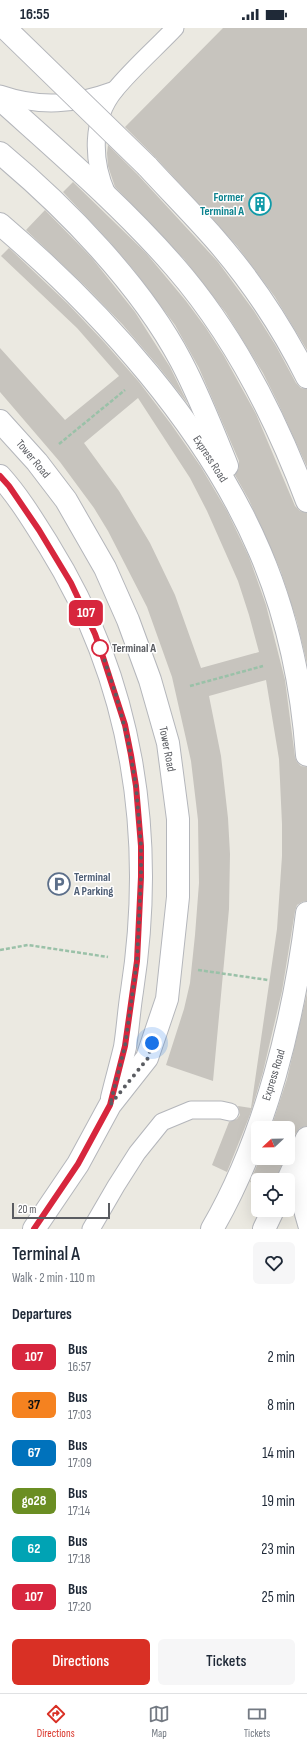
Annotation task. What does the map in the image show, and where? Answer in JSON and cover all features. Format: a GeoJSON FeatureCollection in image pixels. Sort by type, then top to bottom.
{"type":"FeatureCollection","features":[{"type":"Feature","properties":{"kind":"street"},"geometry":{"type":"LineString","coordinates":[[5,28],[147,166],[215,239],[255,290],[288,342],[307,377]]}},
{"type":"Feature","properties":{"kind":"street"},"geometry":{"type":"LineString","coordinates":[[0,99],[67,159],[155,245],[176,268],[210,312],[226,336],[256,389],[284,443],[307,501]]}},
{"type":"Feature","properties":{"kind":"street"},"geometry":{"type":"LineString","coordinates":[[0,153],[95,244],[149,310],[165,334],[181,360],[206,414],[261,553]]}},
{"type":"Feature","properties":{"kind":"street","name":"Express Road"},"geometry":{"type":"LineString","coordinates":[[0,225],[71,289],[113,333],[156,384],[217,468],[248,525],[261,553],[276,595],[286,629],[299,690],[307,755]]}},
{"type":"Feature","properties":{"kind":"street","name":"Tower Road"},"geometry":{"type":"LineString","coordinates":[[0,421],[37,462],[70,507],[105,568],[128,620],[150,680],[168,743],[178,819],[178,898],[167,999],[148,1058],[110,1105],[78,1164],[34,1229]]}},
{"type":"Feature","properties":{"kind":"street","name":"Tower Road"},"geometry":{"type":"LineString","coordinates":[[0,476],[9,486],[39,530],[71,583],[84,609],[95,634],[114,687],[125,725],[131,755],[136,786],[141,846],[137,961],[125,1046],[110,1105]]}},
{"type":"Feature","properties":{"kind":"street","name":"Express Road"},"geometry":{"type":"LineString","coordinates":[[212,1229],[243,1166],[264,1109],[282,1052],[296,990],[307,913]]}},
{"type":"Feature","properties":{"kind":"street"},"geometry":{"type":"LineString","coordinates":[[291,1173],[304,1145]]}},
{"type":"Feature","properties":{"kind":"lane"},"geometry":{"type":"LineString","coordinates":[[109,200],[98,171],[96,155],[97,138],[105,107],[115,90],[176,28]]}},
{"type":"Feature","properties":{"kind":"lane"},"geometry":{"type":"LineString","coordinates":[[0,94],[32,102],[66,103],[85,101],[115,90]]}},
{"type":"Feature","properties":{"kind":"lane"},"geometry":{"type":"LineString","coordinates":[[91,1229],[137,1153],[162,1122],[191,1110],[221,1110],[230,1112]]}},
{"type":"Feature","properties":{"kind":"lane"},"geometry":{"type":"LineString","coordinates":[[304,1145],[298,1180],[305,1220]]}},
{"type":"Feature","properties":{"kind":"path"},"geometry":{"type":"LineString","coordinates":[[37,462],[128,387]]}},
{"type":"Feature","properties":{"kind":"path"},"geometry":{"type":"LineString","coordinates":[[190,686],[262,666]]}},
{"type":"Feature","properties":{"kind":"building","name":"Former Terminal A"},"geometry":{"type":"Polygon","coordinates":[[[223,28],[307,28],[307,350],[275,297],[237,246],[156,158],[125,127],[223,28]]]}},
{"type":"Feature","properties":{"kind":"building"},"geometry":{"type":"Polygon","coordinates":[[[108,145],[138,175],[218,262],[254,311],[276,346],[296,383],[301,388],[307,389],[307,467],[263,373],[226,313],[184,259],[115,187],[108,166],[108,145]]]}},
{"type":"Feature","properties":{"kind":"building"},"geometry":{"type":"Polygon","coordinates":[[[73,182],[146,253],[186,301],[206,328],[224,356],[256,414],[295,506],[300,511],[307,513],[307,664],[297,622],[281,572],[249,500],[235,475],[239,468],[239,461],[199,368],[175,325],[133,269],[63,192],[73,182]]]}},
{"type":"Feature","properties":{"kind":"building"},"geometry":{"type":"Polygon","coordinates":[[[45,210],[91,257],[135,312],[170,367],[188,404],[123,325],[85,286],[26,230],[45,210]]]}},
{"type":"Feature","properties":{"kind":"building"},"geometry":{"type":"Polygon","coordinates":[[[9,248],[68,304],[139,382],[201,467],[227,511],[249,557],[266,605],[285,680],[295,757],[301,766],[307,767],[307,901],[297,905],[295,911],[282,991],[263,1072],[251,1112],[227,1172],[212,1165],[229,1122],[237,1119],[240,1115],[238,1106],[251,1108],[277,929],[282,856],[282,824],[279,759],[266,680],[209,696],[221,756],[228,818],[230,854],[229,909],[213,1081],[166,1065],[184,1009],[190,983],[199,883],[198,820],[191,761],[172,677],[147,607],[108,531],[94,508],[60,462],[0,392],[0,348],[65,420],[119,376],[77,328],[1,256],[9,248]],[[138,398],[84,443],[119,491],[150,543],[175,595],[201,668],[259,652],[238,581],[207,511],[190,478],[138,398]]]}},
{"type":"Feature","properties":{"kind":"building"},"geometry":{"type":"Polygon","coordinates":[[[307,993],[307,1126],[300,1128],[295,1135],[295,1121],[273,1121],[287,1079],[307,993]]]}},
{"type":"Feature","properties":{"kind":"building"},"geometry":{"type":"Polygon","coordinates":[[[257,1165],[281,1165],[279,1173],[254,1173],[257,1165]]]}},
{"type":"Feature","properties":{"kind":"bus line","name":"107"},"geometry":{"type":"LineString","coordinates":[[0,476],[9,486],[57,559],[71,583],[95,634],[125,725],[136,786],[141,846],[137,961],[125,1046],[110,1105],[78,1164],[34,1229]]}},
{"type":"Feature","properties":{"kind":"place","name":"Former Terminal A"},"geometry":{"type":"Point","coordinates":[260,204]}},
{"type":"Feature","properties":{"kind":"place","name":"Terminal A"},"geometry":{"type":"Point","coordinates":[100,648]}},
{"type":"Feature","properties":{"kind":"place","name":"Terminal A Parking"},"geometry":{"type":"Point","coordinates":[59,884]}},
{"type":"Feature","properties":{"kind":"route"},"geometry":{"type":"LineString","coordinates":[[100,648],[99,644],[125,725],[136,786],[141,846],[137,961],[125,1046],[110,1105],[148,1058],[152,1043]]}}]}
